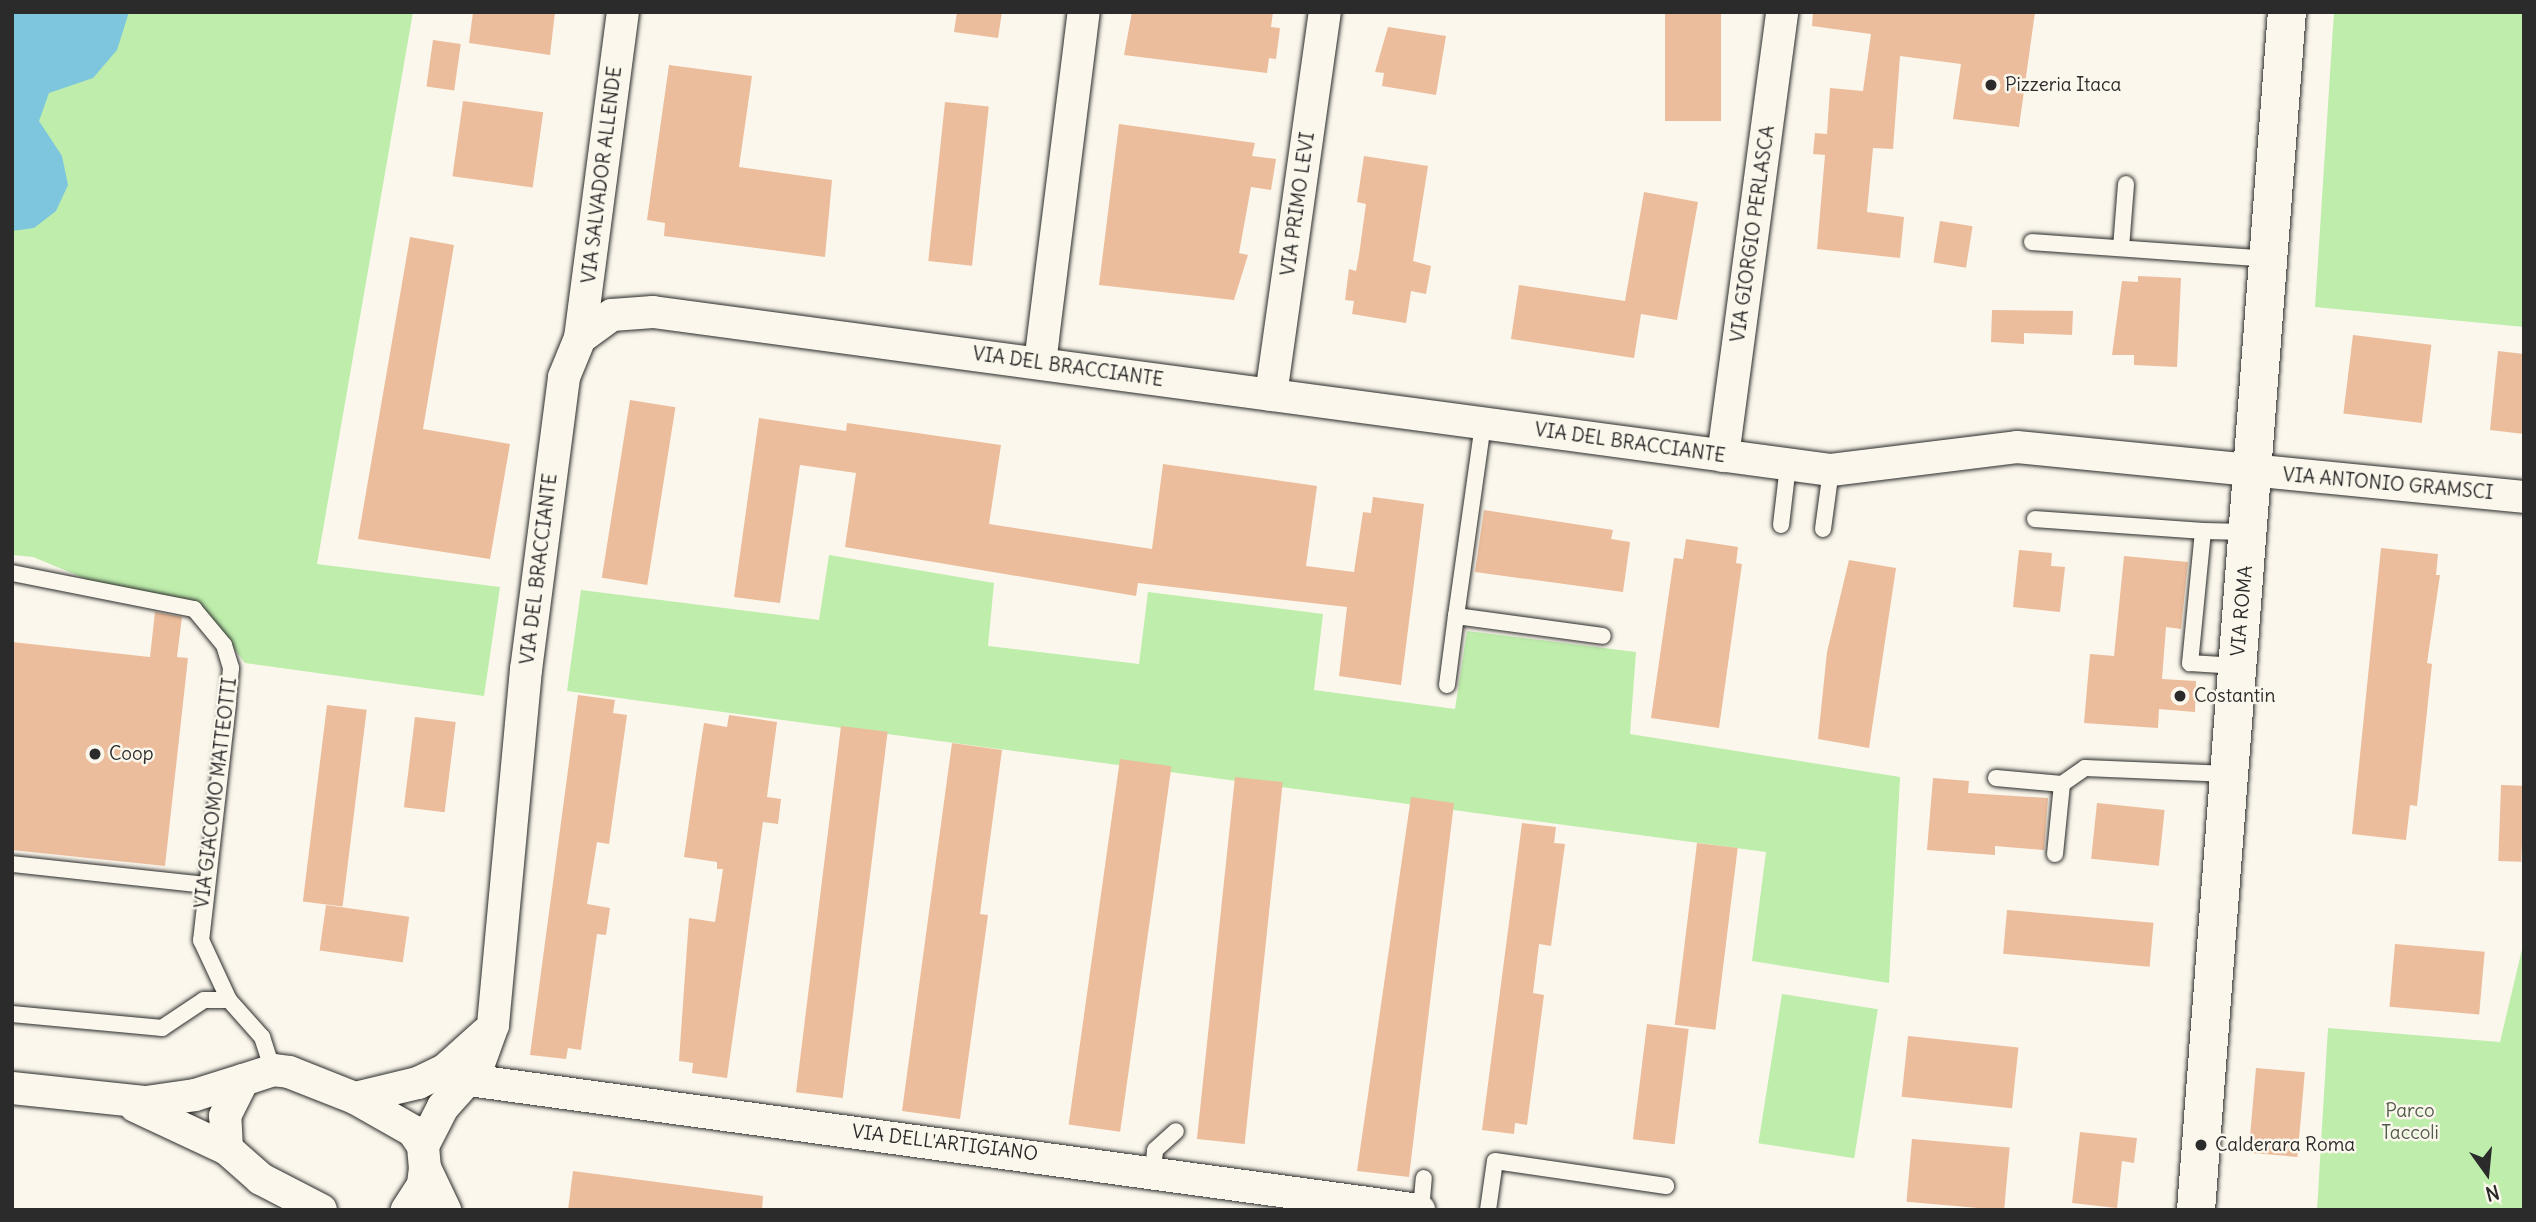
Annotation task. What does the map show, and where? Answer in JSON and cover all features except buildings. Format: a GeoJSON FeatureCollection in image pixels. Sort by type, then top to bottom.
{"type":"FeatureCollection","features":[{"type":"Feature","properties":{"kind":"street","name":"VIA SALVADOR ALLENDE"},"geometry":{"type":"LineString","coordinates":[[580,338],[623,12]]}},
{"type":"Feature","properties":{"kind":"street"},"geometry":{"type":"LineString","coordinates":[[1040,363],[1084,12]]}},
{"type":"Feature","properties":{"kind":"street","name":"VIA PRIMO LEVI"},"geometry":{"type":"LineString","coordinates":[[1271,395],[1325,12]]}},
{"type":"Feature","properties":{"kind":"street","name":"VIA GIORGIO PERLASCA"},"geometry":{"type":"LineString","coordinates":[[1723,456],[1782,12]]}},
{"type":"Feature","properties":{"kind":"street","name":"VIA ROMA"},"geometry":{"type":"LineString","coordinates":[[2196,1210],[2287,12]]}},
{"type":"Feature","properties":{"kind":"street","name":"VIA DEL BRACCIANTE"},"geometry":{"type":"LineString","coordinates":[[493,1025],[527,659],[564,377],[580,338],[612,316],[653,313],[1831,470],[2017,447],[2252,471]]}},
{"type":"Feature","properties":{"kind":"street","name":"VIA ANTONIO GRAMSCI"},"geometry":{"type":"LineString","coordinates":[[2252,471],[2524,497]]}},
{"type":"Feature","properties":{"kind":"street"},"geometry":{"type":"LineString","coordinates":[[407,1210],[423,1185],[424,1157],[443,1107],[469,1080],[493,1025]]}},
{"type":"Feature","properties":{"kind":"street"},"geometry":{"type":"LineString","coordinates":[[355,1098],[418,1083],[445,1070],[474,1048],[493,1025]]}},
{"type":"Feature","properties":{"kind":"street"},"geometry":{"type":"LineString","coordinates":[[12,1088],[120,1101],[180,1098],[273,1070],[355,1098],[396,1118],[424,1157],[444,1210]]}},
{"type":"Feature","properties":{"kind":"street"},"geometry":{"type":"LineString","coordinates":[[227,1149],[225,1116],[243,1080]]}},
{"type":"Feature","properties":{"kind":"street","name":"VIA DELL'ARTIGIANO"},"geometry":{"type":"LineString","coordinates":[[469,1080],[1153,1170],[1420,1210]]}},
{"type":"Feature","properties":{"kind":"street"},"geometry":{"type":"LineString","coordinates":[[120,1101],[227,1149],[261,1179],[321,1210]]}},
{"type":"Feature","properties":{"kind":"lane"},"geometry":{"type":"LineString","coordinates":[[2121,248],[2126,184]]}},
{"type":"Feature","properties":{"kind":"lane"},"geometry":{"type":"LineString","coordinates":[[2032,242],[2269,259]]}},
{"type":"Feature","properties":{"kind":"lane"},"geometry":{"type":"LineString","coordinates":[[1447,685],[1483,424]]}},
{"type":"Feature","properties":{"kind":"lane"},"geometry":{"type":"LineString","coordinates":[[1781,524],[1788,465]]}},
{"type":"Feature","properties":{"kind":"lane"},"geometry":{"type":"LineString","coordinates":[[1823,529],[1831,470]]}},
{"type":"Feature","properties":{"kind":"lane"},"geometry":{"type":"LineString","coordinates":[[2035,519],[2248,532]]}},
{"type":"Feature","properties":{"kind":"lane"},"geometry":{"type":"LineString","coordinates":[[2203,531],[2190,663],[2237,666]]}},
{"type":"Feature","properties":{"kind":"lane","name":"VIA GIACOMO MATTEOTTI"},"geometry":{"type":"LineString","coordinates":[[12,573],[194,609],[224,645],[231,668],[229,704],[205,886],[201,940],[229,1000],[262,1037],[273,1070]]}},
{"type":"Feature","properties":{"kind":"lane"},"geometry":{"type":"LineString","coordinates":[[1455,616],[1603,636]]}},
{"type":"Feature","properties":{"kind":"lane"},"geometry":{"type":"LineString","coordinates":[[1996,778],[2062,784],[2085,768],[2230,774]]}},
{"type":"Feature","properties":{"kind":"lane"},"geometry":{"type":"LineString","coordinates":[[2055,854],[2062,784]]}},
{"type":"Feature","properties":{"kind":"lane"},"geometry":{"type":"LineString","coordinates":[[12,864],[205,886]]}},
{"type":"Feature","properties":{"kind":"lane"},"geometry":{"type":"LineString","coordinates":[[12,1014],[162,1028],[204,1000],[229,1000]]}},
{"type":"Feature","properties":{"kind":"lane"},"geometry":{"type":"LineString","coordinates":[[1153,1170],[1155,1150],[1176,1131]]}},
{"type":"Feature","properties":{"kind":"lane"},"geometry":{"type":"LineString","coordinates":[[1488,1210],[1495,1161],[1665,1186]]}},
{"type":"Feature","properties":{"kind":"lane"},"geometry":{"type":"LineString","coordinates":[[1420,1210],[1424,1178]]}},
{"type":"Feature","properties":{"kind":"green space"},"geometry":{"type":"Polygon","coordinates":[[[12,12],[413,12],[317,564],[500,587],[484,696],[245,663],[199,602],[103,586],[33,557],[12,555],[12,12]]]}},
{"type":"Feature","properties":{"kind":"green space"},"geometry":{"type":"Polygon","coordinates":[[[2334,12],[2524,12],[2524,327],[2315,307],[2334,12]]]}},
{"type":"Feature","properties":{"kind":"green space"},"geometry":{"type":"Polygon","coordinates":[[[829,555],[994,583],[988,646],[1139,664],[1148,592],[1323,614],[1314,690],[1455,709],[1467,631],[1636,652],[1630,734],[1900,777],[1889,983],[1752,961],[1766,852],[567,691],[581,590],[819,620],[829,555]]]}},
{"type":"Feature","properties":{"kind":"green space","name":"Parco Taccoli"},"geometry":{"type":"Polygon","coordinates":[[[2524,941],[2524,1210],[2317,1210],[2328,1028],[2500,1042],[2524,941]]]}},
{"type":"Feature","properties":{"kind":"green space"},"geometry":{"type":"Polygon","coordinates":[[[1782,994],[1878,1009],[1854,1158],[1758,1143],[1782,994]]]}},
{"type":"Feature","properties":{"kind":"water"},"geometry":{"type":"Polygon","coordinates":[[[12,12],[129,12],[117,50],[93,78],[49,93],[39,121],[62,156],[68,185],[56,211],[34,228],[12,231],[12,12]]]}},
{"type":"Feature","properties":{"kind":"place","name":"Pizzeria Itaca"},"geometry":{"type":"Point","coordinates":[1991,85]}},
{"type":"Feature","properties":{"kind":"place","name":"Costantin"},"geometry":{"type":"Point","coordinates":[2180,696]}},
{"type":"Feature","properties":{"kind":"place","name":"Coop"},"geometry":{"type":"Point","coordinates":[95,754]}},
{"type":"Feature","properties":{"kind":"place","name":"Calderara Roma"},"geometry":{"type":"Point","coordinates":[2201,1145]}}]}
